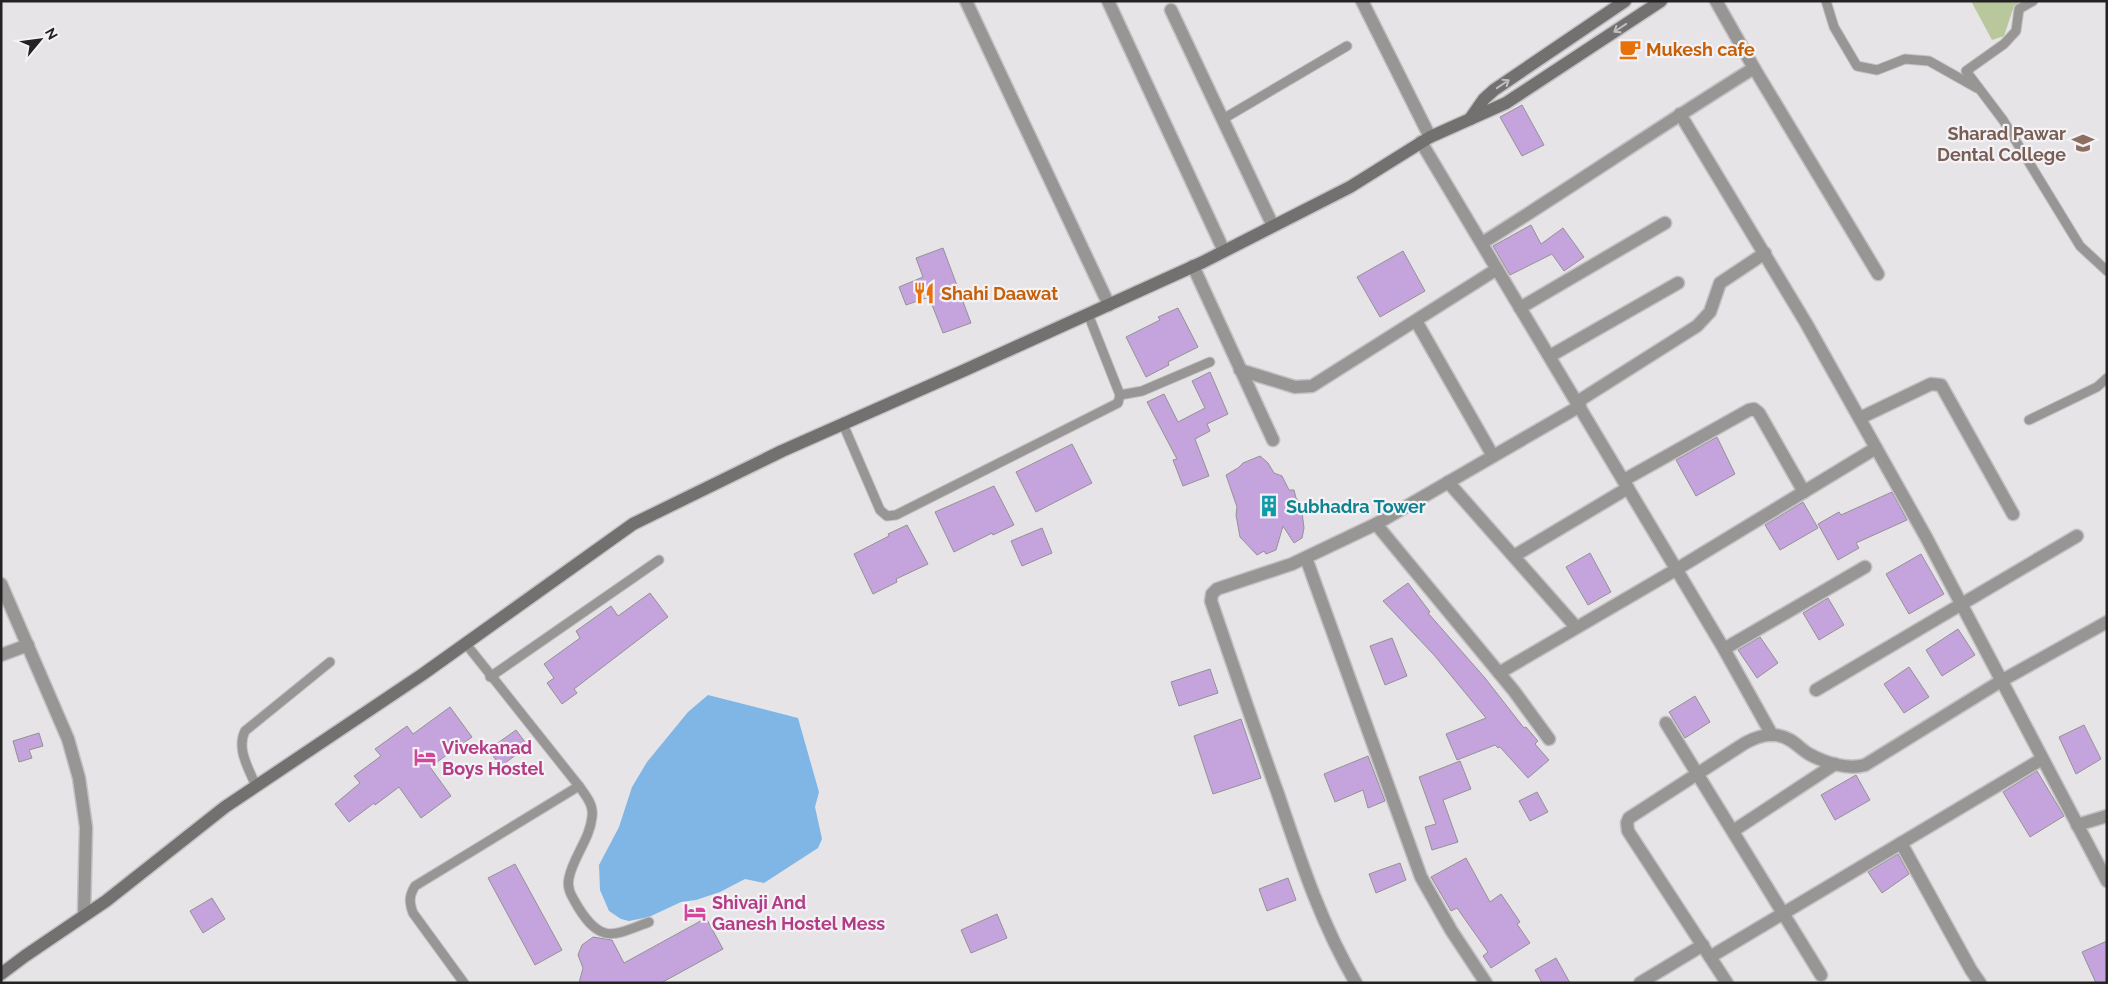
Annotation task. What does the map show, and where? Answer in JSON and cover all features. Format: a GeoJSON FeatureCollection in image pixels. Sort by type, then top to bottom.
{"type":"FeatureCollection","features":[{"type":"Feature","properties":{"kind":"street"},"geometry":{"type":"LineString","coordinates":[[966,1],[1109,305]]}},
{"type":"Feature","properties":{"kind":"street"},"geometry":{"type":"LineString","coordinates":[[1108,1],[1224,251]]}},
{"type":"Feature","properties":{"kind":"street"},"geometry":{"type":"LineString","coordinates":[[1362,1],[1426,140],[1482,243],[1677,569],[1772,735]]}},
{"type":"Feature","properties":{"kind":"street"},"geometry":{"type":"LineString","coordinates":[[1470,119],[1484,99],[1494,90],[1625,1]]}},
{"type":"Feature","properties":{"kind":"street"},"geometry":{"type":"LineString","coordinates":[[1,974],[106,901],[224,807],[466,644],[634,524],[782,451],[1193,266],[1350,187],[1426,140],[1506,103],[1661,1]]}},
{"type":"Feature","properties":{"kind":"street"},"geometry":{"type":"LineString","coordinates":[[1716,1],[1754,68],[1878,274]]}},
{"type":"Feature","properties":{"kind":"street"},"geometry":{"type":"LineString","coordinates":[[1171,10],[1273,226]]}},
{"type":"Feature","properties":{"kind":"street"},"geometry":{"type":"LineString","coordinates":[[1482,243],[1754,68]]}},
{"type":"Feature","properties":{"kind":"street"},"geometry":{"type":"LineString","coordinates":[[1680,114],[1806,323],[1860,418],[1962,605],[2107,881]]}},
{"type":"Feature","properties":{"kind":"street"},"geometry":{"type":"LineString","coordinates":[[1520,308],[1666,223]]}},
{"type":"Feature","properties":{"kind":"street"},"geometry":{"type":"LineString","coordinates":[[1356,983],[1323,919],[1300,859],[1211,601],[1212,594],[1217,589],[1273,572],[1306,558],[1376,524],[1578,404],[1698,326],[1710,312],[1720,283],[1764,253]]}},
{"type":"Feature","properties":{"kind":"street"},"geometry":{"type":"LineString","coordinates":[[1193,266],[1273,440]]}},
{"type":"Feature","properties":{"kind":"street"},"geometry":{"type":"LineString","coordinates":[[1240,370],[1296,387],[1312,386],[1497,269]]}},
{"type":"Feature","properties":{"kind":"street"},"geometry":{"type":"LineString","coordinates":[[1550,356],[1678,283]]}},
{"type":"Feature","properties":{"kind":"street"},"geometry":{"type":"LineString","coordinates":[[1416,321],[1493,456]]}},
{"type":"Feature","properties":{"kind":"street"},"geometry":{"type":"LineString","coordinates":[[1860,418],[1931,384],[1941,385],[2013,514]]}},
{"type":"Feature","properties":{"kind":"street"},"geometry":{"type":"LineString","coordinates":[[1514,556],[1626,484],[1749,410],[1759,413],[1804,492]]}},
{"type":"Feature","properties":{"kind":"street"},"geometry":{"type":"LineString","coordinates":[[1499,673],[1677,569],[1876,448]]}},
{"type":"Feature","properties":{"kind":"street"},"geometry":{"type":"LineString","coordinates":[[1448,482],[1576,627]]}},
{"type":"Feature","properties":{"kind":"street"},"geometry":{"type":"LineString","coordinates":[[1376,524],[1499,673],[1549,739]]}},
{"type":"Feature","properties":{"kind":"street"},"geometry":{"type":"LineString","coordinates":[[1816,690],[2076,536]]}},
{"type":"Feature","properties":{"kind":"street"},"geometry":{"type":"LineString","coordinates":[[1306,558],[1421,877],[1451,930],[1486,983]]}},
{"type":"Feature","properties":{"kind":"street"},"geometry":{"type":"LineString","coordinates":[[1724,649],[1865,567]]}},
{"type":"Feature","properties":{"kind":"street"},"geometry":{"type":"LineString","coordinates":[[1,584],[68,739],[79,778],[86,827],[84,916]]}},
{"type":"Feature","properties":{"kind":"street"},"geometry":{"type":"LineString","coordinates":[[1727,983],[1628,831],[1627,823],[1629,818],[1753,738],[1772,735],[1791,740],[1808,753],[1835,764],[1854,767],[1865,764],[2002,681],[2107,622]]}},
{"type":"Feature","properties":{"kind":"street"},"geometry":{"type":"LineString","coordinates":[[1,656],[28,645]]}},
{"type":"Feature","properties":{"kind":"street"},"geometry":{"type":"LineString","coordinates":[[1666,723],[1821,975]]}},
{"type":"Feature","properties":{"kind":"street"},"geometry":{"type":"LineString","coordinates":[[1710,957],[2042,759]]}},
{"type":"Feature","properties":{"kind":"street"},"geometry":{"type":"LineString","coordinates":[[1733,831],[1835,764]]}},
{"type":"Feature","properties":{"kind":"street"},"geometry":{"type":"LineString","coordinates":[[2077,825],[2107,816]]}},
{"type":"Feature","properties":{"kind":"street"},"geometry":{"type":"LineString","coordinates":[[1901,843],[1980,983]]}},
{"type":"Feature","properties":{"kind":"street"},"geometry":{"type":"LineString","coordinates":[[1640,983],[1703,945]]}},
{"type":"Feature","properties":{"kind":"lane"},"geometry":{"type":"LineString","coordinates":[[1826,1],[1834,27],[1857,66],[1877,70],[1905,59],[1929,61],[1981,90]]}},
{"type":"Feature","properties":{"kind":"lane"},"geometry":{"type":"LineString","coordinates":[[2032,1],[2019,9],[2016,31],[1966,71],[2003,120],[2080,246],[2105,267]]}},
{"type":"Feature","properties":{"kind":"lane"},"geometry":{"type":"LineString","coordinates":[[1223,119],[1346,46]]}},
{"type":"Feature","properties":{"kind":"lane"},"geometry":{"type":"LineString","coordinates":[[843,424],[880,510],[887,516],[896,515],[1118,403],[1120,395],[1088,314]]}},
{"type":"Feature","properties":{"kind":"lane"},"geometry":{"type":"LineString","coordinates":[[1120,395],[1142,392],[1210,362]]}},
{"type":"Feature","properties":{"kind":"lane"},"geometry":{"type":"LineString","coordinates":[[2029,420],[2098,387],[2107,378]]}},
{"type":"Feature","properties":{"kind":"lane"},"geometry":{"type":"LineString","coordinates":[[490,677],[659,560]]}},
{"type":"Feature","properties":{"kind":"lane"},"geometry":{"type":"LineString","coordinates":[[466,644],[490,677],[579,786],[590,803],[592,818],[568,879],[572,896],[588,924],[594,929],[609,934],[617,934],[648,922]]}},
{"type":"Feature","properties":{"kind":"lane"},"geometry":{"type":"LineString","coordinates":[[256,786],[241,747],[246,731],[330,662]]}},
{"type":"Feature","properties":{"kind":"lane"},"geometry":{"type":"LineString","coordinates":[[464,983],[413,913],[410,902],[411,893],[415,886],[579,786]]}},
{"type":"Feature","properties":{"kind":"green space"},"geometry":{"type":"Polygon","coordinates":[[[1971,1],[2023,1],[2014,6],[2004,36],[1992,40],[1971,1]]]}},
{"type":"Feature","properties":{"kind":"water"},"geometry":{"type":"Polygon","coordinates":[[[708,695],[798,718],[819,792],[815,807],[822,839],[818,848],[764,883],[745,879],[720,892],[696,900],[681,902],[649,917],[629,921],[621,919],[609,911],[600,890],[599,865],[619,827],[632,787],[647,762],[688,712],[708,695]]]}},
{"type":"Feature","properties":{"kind":"building"},"geometry":{"type":"Polygon","coordinates":[[[1522,105],[1544,145],[1522,156],[1500,117],[1522,105]]]}},
{"type":"Feature","properties":{"kind":"building"},"geometry":{"type":"Polygon","coordinates":[[[1531,225],[1541,244],[1563,228],[1584,257],[1564,271],[1552,254],[1510,275],[1493,246],[1531,225]]]}},
{"type":"Feature","properties":{"kind":"building"},"geometry":{"type":"Polygon","coordinates":[[[943,248],[971,323],[943,333],[929,297],[906,305],[899,287],[923,277],[916,258],[943,248]]]}},
{"type":"Feature","properties":{"kind":"building"},"geometry":{"type":"Polygon","coordinates":[[[1403,251],[1425,291],[1380,317],[1357,277],[1403,251]]]}},
{"type":"Feature","properties":{"kind":"building"},"geometry":{"type":"Polygon","coordinates":[[[1178,308],[1198,347],[1168,362],[1169,365],[1146,377],[1126,337],[1160,320],[1158,317],[1178,308]]]}},
{"type":"Feature","properties":{"kind":"building"},"geometry":{"type":"Polygon","coordinates":[[[1210,372],[1228,414],[1207,424],[1210,431],[1195,439],[1209,476],[1183,486],[1173,460],[1177,459],[1147,402],[1164,394],[1178,422],[1205,408],[1192,381],[1210,372]]]}},
{"type":"Feature","properties":{"kind":"building"},"geometry":{"type":"Polygon","coordinates":[[[1717,437],[1735,474],[1696,496],[1676,460],[1717,437]]]}},
{"type":"Feature","properties":{"kind":"building"},"geometry":{"type":"Polygon","coordinates":[[[1072,444],[1092,483],[1036,512],[1016,472],[1072,444]]]}},
{"type":"Feature","properties":{"kind":"building","name":"Subhadra Tower"},"geometry":{"type":"Polygon","coordinates":[[[1260,456],[1268,463],[1274,473],[1282,476],[1289,490],[1294,490],[1296,498],[1301,504],[1304,528],[1302,538],[1294,543],[1283,526],[1276,550],[1266,554],[1264,551],[1257,555],[1240,537],[1236,515],[1237,507],[1226,475],[1243,463],[1260,456]]]}},
{"type":"Feature","properties":{"kind":"building"},"geometry":{"type":"Polygon","coordinates":[[[994,486],[1014,525],[993,535],[992,533],[954,552],[935,512],[994,486]]]}},
{"type":"Feature","properties":{"kind":"building"},"geometry":{"type":"Polygon","coordinates":[[[1892,492],[1907,520],[1856,543],[1859,548],[1838,560],[1818,524],[1839,512],[1841,515],[1892,492]]]}},
{"type":"Feature","properties":{"kind":"building"},"geometry":{"type":"Polygon","coordinates":[[[1803,502],[1818,528],[1780,550],[1765,525],[1803,502]]]}},
{"type":"Feature","properties":{"kind":"building"},"geometry":{"type":"Polygon","coordinates":[[[907,525],[928,564],[896,579],[897,582],[873,594],[854,554],[907,525]]]}},
{"type":"Feature","properties":{"kind":"building"},"geometry":{"type":"Polygon","coordinates":[[[1042,528],[1052,553],[1022,566],[1011,541],[1042,528]]]}},
{"type":"Feature","properties":{"kind":"building"},"geometry":{"type":"Polygon","coordinates":[[[1590,553],[1611,592],[1588,605],[1566,567],[1590,553]]]}},
{"type":"Feature","properties":{"kind":"building"},"geometry":{"type":"Polygon","coordinates":[[[1921,554],[1944,594],[1909,614],[1886,574],[1921,554]]]}},
{"type":"Feature","properties":{"kind":"building"},"geometry":{"type":"Polygon","coordinates":[[[1408,583],[1430,612],[1428,613],[1485,678],[1524,728],[1526,727],[1538,741],[1535,744],[1549,760],[1528,778],[1500,747],[1498,748],[1495,745],[1457,760],[1446,734],[1486,718],[1434,655],[1383,601],[1408,583]]]}},
{"type":"Feature","properties":{"kind":"building"},"geometry":{"type":"Polygon","coordinates":[[[650,593],[668,617],[574,689],[577,693],[562,704],[547,683],[554,678],[544,664],[580,638],[576,631],[611,606],[618,616],[650,593]]]}},
{"type":"Feature","properties":{"kind":"building"},"geometry":{"type":"Polygon","coordinates":[[[1828,598],[1844,625],[1819,640],[1803,613],[1828,598]]]}},
{"type":"Feature","properties":{"kind":"building"},"geometry":{"type":"Polygon","coordinates":[[[1958,629],[1975,655],[1942,676],[1926,650],[1958,629]]]}},
{"type":"Feature","properties":{"kind":"building"},"geometry":{"type":"Polygon","coordinates":[[[1760,637],[1778,663],[1757,678],[1738,650],[1760,637]]]}},
{"type":"Feature","properties":{"kind":"building"},"geometry":{"type":"Polygon","coordinates":[[[1392,638],[1407,676],[1385,685],[1370,646],[1392,638]]]}},
{"type":"Feature","properties":{"kind":"building"},"geometry":{"type":"Polygon","coordinates":[[[1909,667],[1929,697],[1904,713],[1884,684],[1909,667]]]}},
{"type":"Feature","properties":{"kind":"building"},"geometry":{"type":"Polygon","coordinates":[[[1210,669],[1218,693],[1179,706],[1171,682],[1210,669]]]}},
{"type":"Feature","properties":{"kind":"building"},"geometry":{"type":"Polygon","coordinates":[[[1695,696],[1710,722],[1685,738],[1669,712],[1695,696]]]}},
{"type":"Feature","properties":{"kind":"building"},"geometry":{"type":"Polygon","coordinates":[[[450,707],[472,737],[430,767],[451,796],[421,818],[399,787],[349,822],[335,804],[360,783],[354,776],[381,756],[375,749],[407,726],[413,734],[450,707]]]}},
{"type":"Feature","properties":{"kind":"building"},"geometry":{"type":"Polygon","coordinates":[[[1241,719],[1261,778],[1213,794],[1194,736],[1241,719]]]}},
{"type":"Feature","properties":{"kind":"building"},"geometry":{"type":"Polygon","coordinates":[[[2084,725],[2101,759],[2076,774],[2059,737],[2084,725]]]}},
{"type":"Feature","properties":{"kind":"building"},"geometry":{"type":"Polygon","coordinates":[[[516,730],[528,746],[501,766],[488,750],[516,730]]]}},
{"type":"Feature","properties":{"kind":"building"},"geometry":{"type":"Polygon","coordinates":[[[39,733],[43,746],[29,750],[32,758],[19,762],[13,741],[39,733]]]}},
{"type":"Feature","properties":{"kind":"building"},"geometry":{"type":"Polygon","coordinates":[[[1368,756],[1385,801],[1368,808],[1363,790],[1335,802],[1324,774],[1368,756]]]}},
{"type":"Feature","properties":{"kind":"building"},"geometry":{"type":"Polygon","coordinates":[[[1460,761],[1471,789],[1443,800],[1458,842],[1432,850],[1425,827],[1436,824],[1419,777],[1460,761]]]}},
{"type":"Feature","properties":{"kind":"building"},"geometry":{"type":"Polygon","coordinates":[[[2037,771],[2064,816],[2030,837],[2003,792],[2037,771]]]}},
{"type":"Feature","properties":{"kind":"building"},"geometry":{"type":"Polygon","coordinates":[[[1856,775],[1870,800],[1835,820],[1821,795],[1856,775]]]}},
{"type":"Feature","properties":{"kind":"building"},"geometry":{"type":"Polygon","coordinates":[[[1537,792],[1548,812],[1530,821],[1519,801],[1537,792]]]}},
{"type":"Feature","properties":{"kind":"building"},"geometry":{"type":"Polygon","coordinates":[[[1898,854],[1909,874],[1882,893],[1868,872],[1898,854]]]}},
{"type":"Feature","properties":{"kind":"building"},"geometry":{"type":"Polygon","coordinates":[[[1466,858],[1490,902],[1501,894],[1520,922],[1517,924],[1530,943],[1491,968],[1483,956],[1488,952],[1457,908],[1451,911],[1431,877],[1466,858]]]}},
{"type":"Feature","properties":{"kind":"building"},"geometry":{"type":"Polygon","coordinates":[[[1400,863],[1406,880],[1376,893],[1369,874],[1400,863]]]}},
{"type":"Feature","properties":{"kind":"building"},"geometry":{"type":"Polygon","coordinates":[[[515,864],[562,950],[535,965],[488,878],[515,864]]]}},
{"type":"Feature","properties":{"kind":"building"},"geometry":{"type":"Polygon","coordinates":[[[1288,878],[1296,900],[1267,911],[1259,889],[1288,878]]]}},
{"type":"Feature","properties":{"kind":"building"},"geometry":{"type":"Polygon","coordinates":[[[212,898],[225,919],[203,933],[190,911],[212,898]]]}},
{"type":"Feature","properties":{"kind":"building"},"geometry":{"type":"Polygon","coordinates":[[[997,914],[1007,938],[971,953],[961,930],[997,914]]]}},
{"type":"Feature","properties":{"kind":"building"},"geometry":{"type":"Polygon","coordinates":[[[706,918],[723,949],[661,983],[579,983],[583,968],[578,955],[582,945],[593,937],[612,940],[624,963],[706,918]]]}},
{"type":"Feature","properties":{"kind":"building"},"geometry":{"type":"Polygon","coordinates":[[[2107,941],[2107,983],[2096,983],[2082,952],[2107,941]]]}},
{"type":"Feature","properties":{"kind":"building"},"geometry":{"type":"Polygon","coordinates":[[[1556,958],[1570,983],[1542,983],[1535,970],[1556,958]]]}},
{"type":"Feature","properties":{"kind":"place","name":"Mukesh cafe"},"geometry":{"type":"Point","coordinates":[1630,49]}},
{"type":"Feature","properties":{"kind":"place","name":"Sharad Pawar Dental College"},"geometry":{"type":"Point","coordinates":[2083,143]}},
{"type":"Feature","properties":{"kind":"place","name":"Shahi Daawat"},"geometry":{"type":"Point","coordinates":[924,293]}},
{"type":"Feature","properties":{"kind":"place","name":"Subhadra Tower"},"geometry":{"type":"Point","coordinates":[1269,506]}},
{"type":"Feature","properties":{"kind":"place","name":"Vivekanad Boys Hostel"},"geometry":{"type":"Point","coordinates":[425,757]}},
{"type":"Feature","properties":{"kind":"place","name":"Shivaji And Ganesh Hostel Mess"},"geometry":{"type":"Point","coordinates":[695,912]}}]}
